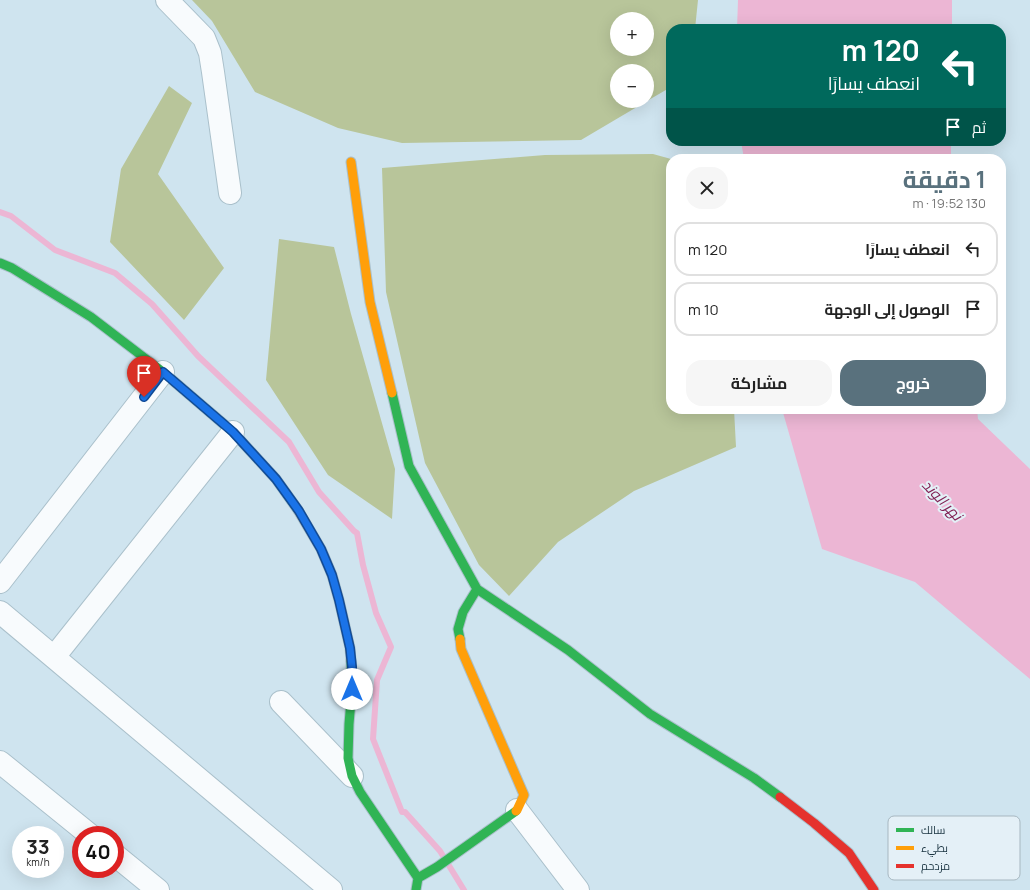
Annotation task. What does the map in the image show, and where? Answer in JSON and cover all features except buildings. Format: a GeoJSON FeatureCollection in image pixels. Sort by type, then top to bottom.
{"type":"FeatureCollection","features":[{"type":"Feature","properties":{"kind":"street"},"geometry":{"type":"LineString","coordinates":[[167,0],[204,38],[210,53],[230,192]]}},
{"type":"Feature","properties":{"kind":"street"},"geometry":{"type":"LineString","coordinates":[[351,162],[370,302],[409,466],[477,589],[568,650],[650,714],[754,778],[796,809],[849,853],[874,890]]}},
{"type":"Feature","properties":{"kind":"street"},"geometry":{"type":"LineString","coordinates":[[0,263],[12,268],[91,317],[163,372],[233,432],[276,479],[299,511],[321,549],[332,575],[350,648],[352,660],[352,689],[348,724],[348,742],[349,763],[352,776],[360,792],[418,878],[416,890]]}},
{"type":"Feature","properties":{"kind":"street"},"geometry":{"type":"LineString","coordinates":[[0,582],[163,372]]}},
{"type":"Feature","properties":{"kind":"street"},"geometry":{"type":"LineString","coordinates":[[54,657],[233,432]]}},
{"type":"Feature","properties":{"kind":"street"},"geometry":{"type":"LineString","coordinates":[[418,878],[437,867],[517,810],[524,795],[461,648],[458,629],[462,612],[477,589]]}},
{"type":"Feature","properties":{"kind":"street"},"geometry":{"type":"LineString","coordinates":[[0,612],[331,890]]}},
{"type":"Feature","properties":{"kind":"street"},"geometry":{"type":"LineString","coordinates":[[281,702],[352,776]]}},
{"type":"Feature","properties":{"kind":"street"},"geometry":{"type":"LineString","coordinates":[[0,762],[79,826]]}},
{"type":"Feature","properties":{"kind":"street"},"geometry":{"type":"LineString","coordinates":[[517,810],[578,890]]}},
{"type":"Feature","properties":{"kind":"street"},"geometry":{"type":"LineString","coordinates":[[124,862],[158,890]]}},
{"type":"Feature","properties":{"kind":"green space"},"geometry":{"type":"Polygon","coordinates":[[[192,0],[698,0],[696,24],[666,24],[666,90],[654,97],[654,64],[610,64],[610,108],[635,108],[581,140],[402,143],[338,128],[255,92],[212,21],[192,0]]]}},
{"type":"Feature","properties":{"kind":"green space"},"geometry":{"type":"Polygon","coordinates":[[[169,86],[192,103],[158,174],[224,268],[184,320],[110,242],[121,169],[169,86]]]}},
{"type":"Feature","properties":{"kind":"green space"},"geometry":{"type":"Polygon","coordinates":[[[653,154],[666,158],[666,414],[734,414],[736,447],[634,491],[558,542],[509,596],[479,565],[425,463],[386,292],[382,168],[545,155],[653,154]]]}},
{"type":"Feature","properties":{"kind":"green space"},"geometry":{"type":"Polygon","coordinates":[[[279,239],[334,247],[351,314],[395,469],[392,519],[328,475],[266,380],[279,239]]]}},
{"type":"Feature","properties":{"kind":"water"},"geometry":{"type":"Polygon","coordinates":[[[738,0],[952,0],[952,24],[737,24],[738,0]]]}},
{"type":"Feature","properties":{"kind":"water"},"geometry":{"type":"Polygon","coordinates":[[[742,146],[951,146],[951,154],[743,154],[742,146]]]}},
{"type":"Feature","properties":{"kind":"water","name":"نهر الوند"},"geometry":{"type":"Polygon","coordinates":[[[783,414],[978,414],[978,419],[1030,469],[1030,679],[915,582],[822,549],[783,414]]]}},
{"type":"Feature","properties":{"kind":"waterway"},"geometry":{"type":"LineString","coordinates":[[0,212],[11,216],[55,250],[115,273],[152,304],[198,356],[289,442],[319,492],[357,533],[363,565],[376,613],[391,647],[377,680],[373,739],[402,812],[405,812],[440,851],[464,890]]}},
{"type":"Feature","properties":{"kind":"traffic: fast"},"geometry":{"type":"LineString","coordinates":[[0,263],[12,268],[91,317],[163,372],[233,432],[276,479],[298,510]]}},
{"type":"Feature","properties":{"kind":"traffic: fast"},"geometry":{"type":"LineString","coordinates":[[392,393],[409,466],[477,589],[463,612],[458,629],[460,639]]}},
{"type":"Feature","properties":{"kind":"traffic: fast"},"geometry":{"type":"LineString","coordinates":[[477,589],[568,650],[650,714],[754,778],[780,797]]}},
{"type":"Feature","properties":{"kind":"traffic: fast"},"geometry":{"type":"LineString","coordinates":[[351,661],[352,689],[348,758],[352,776],[360,792],[418,878],[416,890]]}},
{"type":"Feature","properties":{"kind":"traffic: fast"},"geometry":{"type":"LineString","coordinates":[[418,878],[437,867],[516,811]]}},
{"type":"Feature","properties":{"kind":"traffic: slow"},"geometry":{"type":"LineString","coordinates":[[351,162],[370,302],[392,393]]}},
{"type":"Feature","properties":{"kind":"traffic: slow"},"geometry":{"type":"LineString","coordinates":[[298,510],[321,549],[332,575],[350,648],[351,661]]}},
{"type":"Feature","properties":{"kind":"traffic: slow"},"geometry":{"type":"LineString","coordinates":[[460,639],[461,649],[524,795],[516,811]]}},
{"type":"Feature","properties":{"kind":"traffic: jam"},"geometry":{"type":"LineString","coordinates":[[780,797],[814,823],[849,853],[874,890]]}},
{"type":"Feature","properties":{"kind":"route"},"geometry":{"type":"LineString","coordinates":[[144,397],[163,372],[233,432],[276,479],[299,511],[321,549],[332,575],[350,648],[352,689]]}}]}
